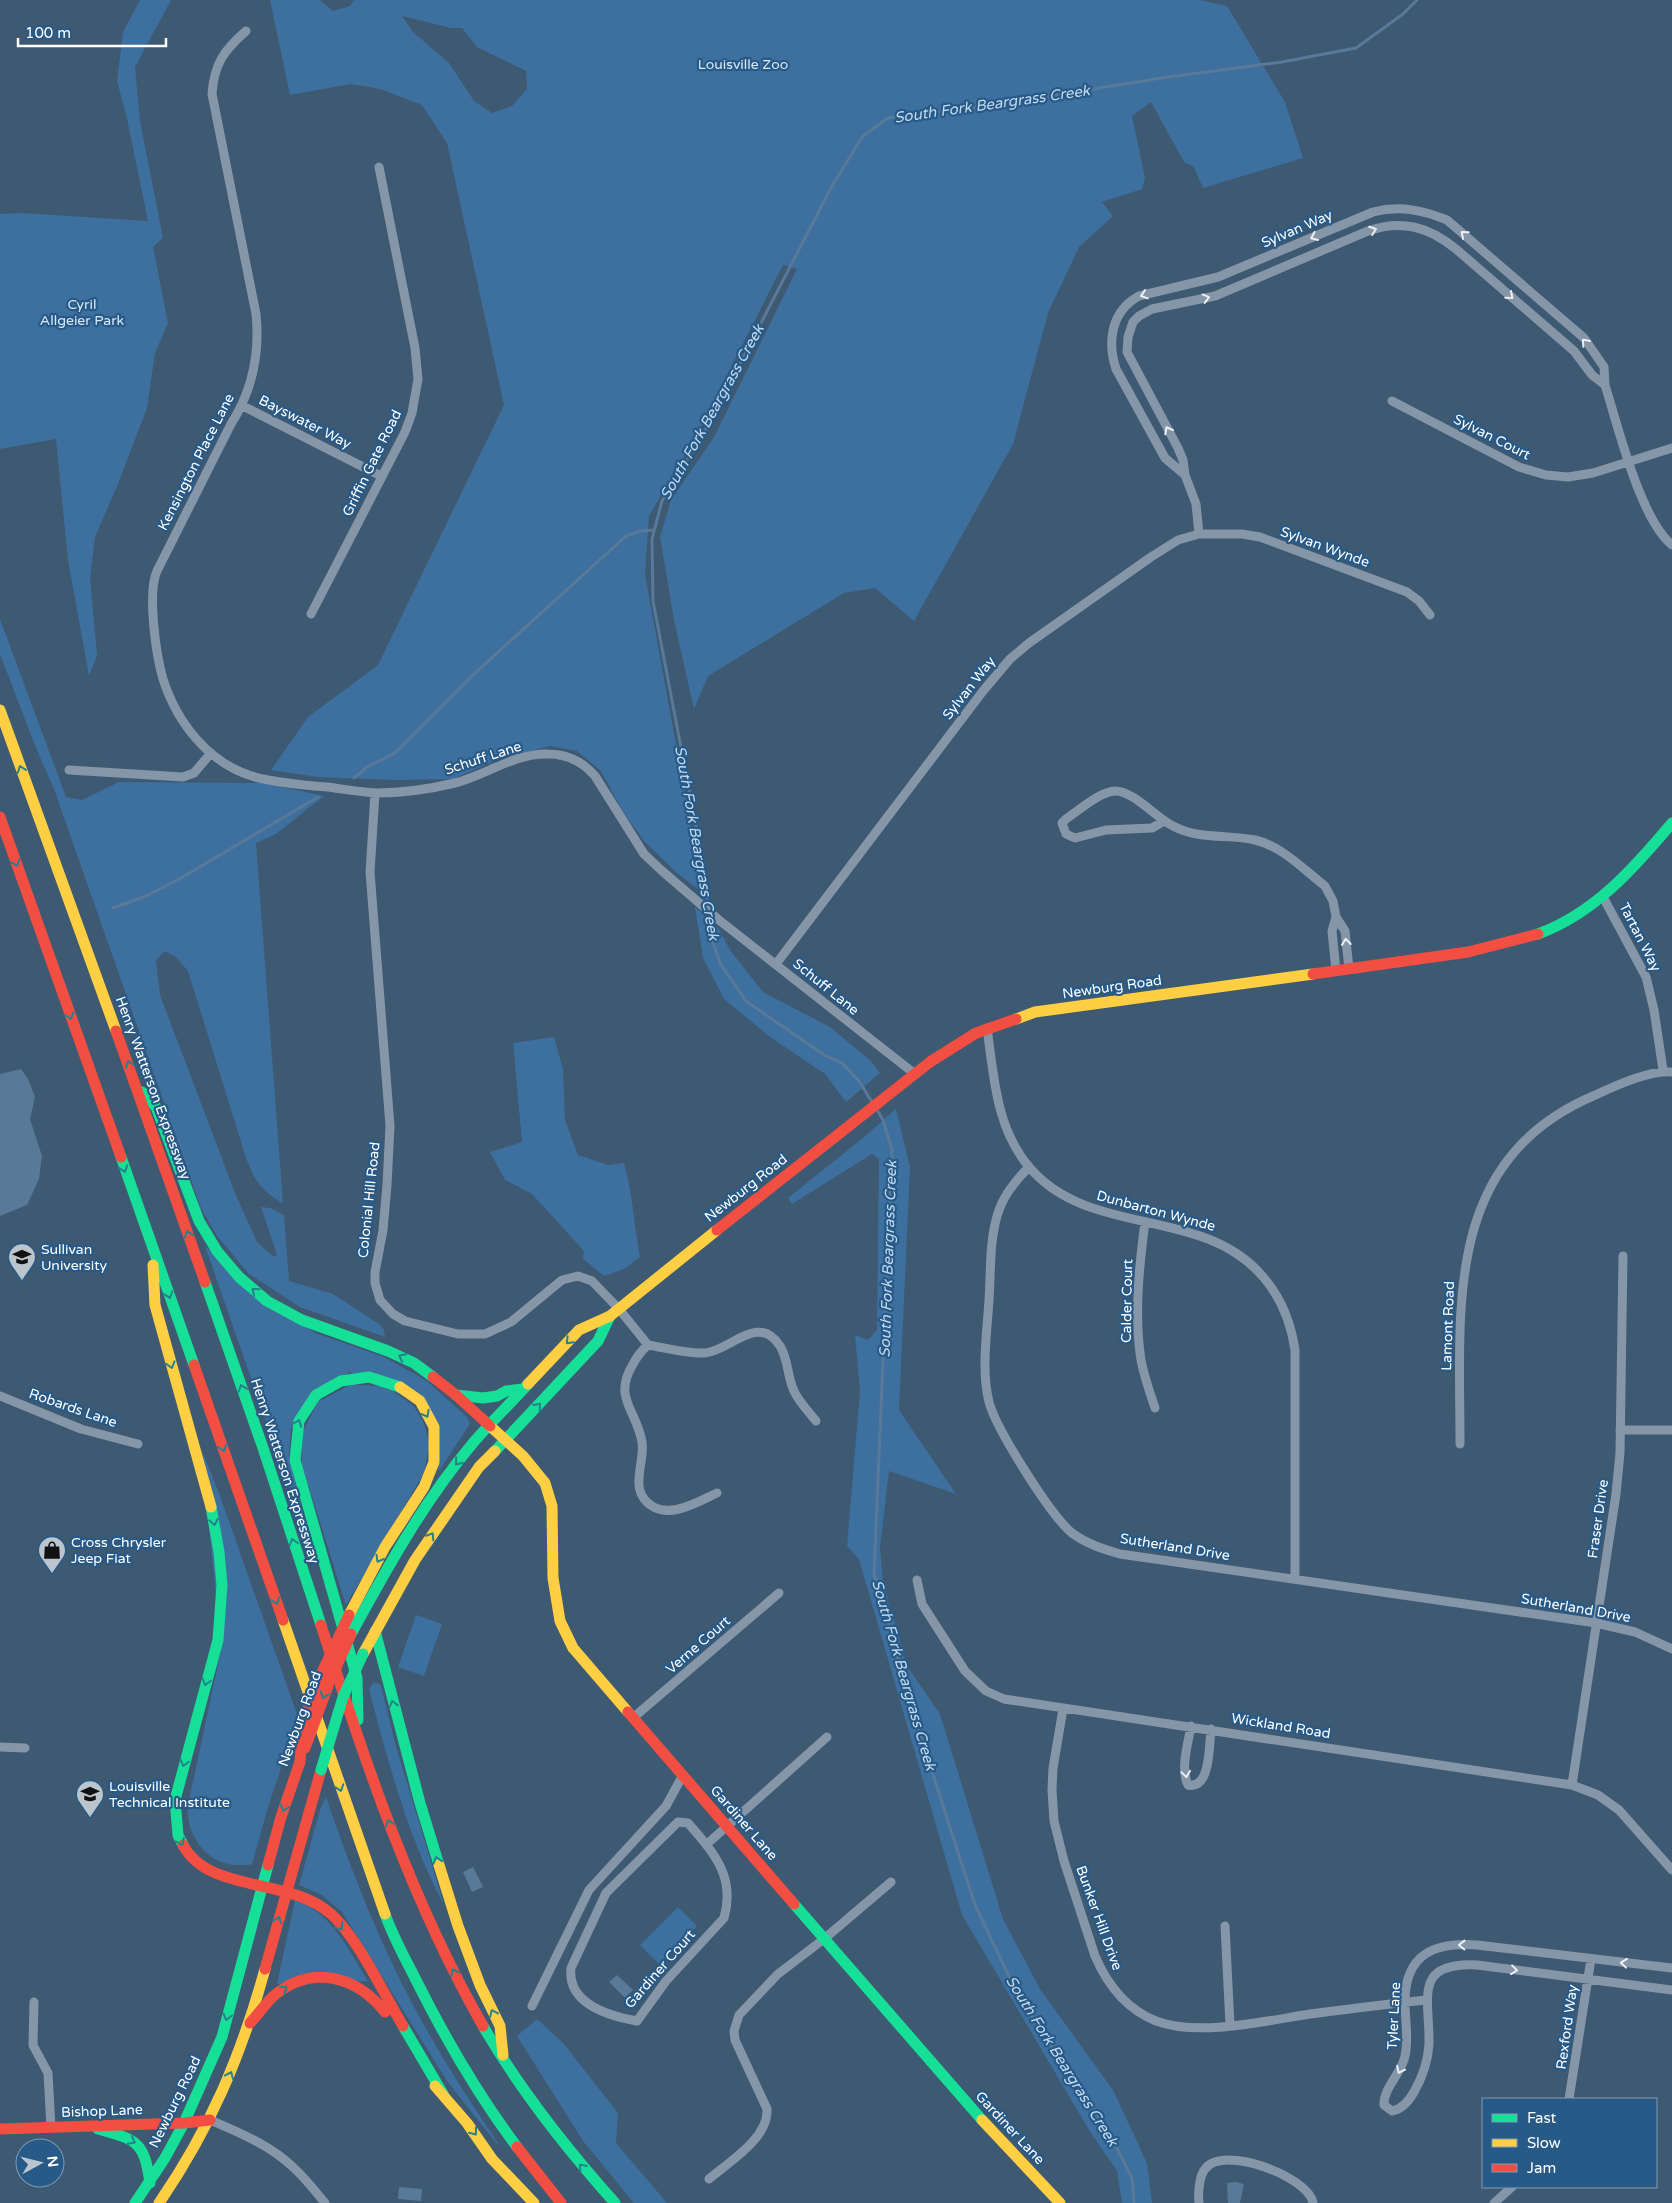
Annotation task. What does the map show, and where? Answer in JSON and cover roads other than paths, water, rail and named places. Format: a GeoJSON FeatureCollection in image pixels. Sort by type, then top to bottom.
{"type":"FeatureCollection","features":[{"type":"Feature","properties":{"kind":"main road","name":"Henry Watterson Expressway"},"geometry":{"type":"LineString","coordinates":[[0,710],[137,1087],[265,1456],[322,1633],[406,1868],[435,1934],[476,2014],[504,2060],[574,2157],[615,2203]]}},
{"type":"Feature","properties":{"kind":"main road"},"geometry":{"type":"LineString","coordinates":[[0,817],[386,1917],[403,1956],[476,2088],[507,2133],[561,2203]]}},
{"type":"Feature","properties":{"kind":"main road","name":"Newburg Road"},"geometry":{"type":"LineString","coordinates":[[135,2203],[150,2183],[184,2123],[222,2037],[281,1817],[329,1683],[351,1634],[395,1553],[473,1443],[579,1330],[614,1313],[914,1074],[957,1043],[987,1028],[1035,1012],[1479,950],[1521,940],[1553,927],[1603,896],[1645,854],[1672,823]]}},
{"type":"Feature","properties":{"kind":"main road","name":"Gardiner Lane"},"geometry":{"type":"LineString","coordinates":[[137,1087],[156,1107],[199,1221],[217,1251],[240,1277],[267,1300],[284,1311],[317,1327],[401,1356],[432,1375],[536,1469],[549,1492],[553,1518],[553,1593],[559,1623],[573,1648],[978,2116],[1060,2203]]}},
{"type":"Feature","properties":{"kind":"main road"},"geometry":{"type":"LineString","coordinates":[[152,1249],[155,1305],[212,1512],[219,1552],[222,1585],[218,1640],[176,1795],[174,1822],[184,1849],[191,1859],[209,1872],[232,1880],[301,1895],[323,1908],[343,1930],[374,1977],[443,2094],[482,2143],[492,2159],[534,2203]]}},
{"type":"Feature","properties":{"kind":"main road","name":"Newburg Road"},"geometry":{"type":"LineString","coordinates":[[159,2203],[181,2171],[210,2120],[233,2069],[250,2023],[286,1891],[343,1697],[374,1630],[415,1560],[455,1499],[479,1467],[598,1341],[614,1313]]}},
{"type":"Feature","properties":{"kind":"main road"},"geometry":{"type":"LineString","coordinates":[[300,1762],[303,1722],[323,1670],[349,1615],[398,1525],[427,1483],[434,1464],[436,1442],[430,1420],[417,1399],[397,1384],[373,1377],[347,1379],[324,1388],[316,1395],[300,1416],[295,1431],[294,1447],[294,1460],[302,1488],[357,1678],[359,1737]]}},
{"type":"Feature","properties":{"kind":"main road"},"geometry":{"type":"LineString","coordinates":[[456,1395],[483,1398],[497,1396],[506,1391],[522,1389]]}},
{"type":"Feature","properties":{"kind":"main road"},"geometry":{"type":"LineString","coordinates":[[374,1630],[420,1803],[458,1926],[480,1985],[500,2026],[504,2060]]}},
{"type":"Feature","properties":{"kind":"main road"},"geometry":{"type":"LineString","coordinates":[[250,2023],[271,1998],[294,1982],[324,1976],[347,1980],[359,1986],[379,2003],[426,2078],[443,2094]]}},
{"type":"Feature","properties":{"kind":"main road","name":"Bishop Lane"},"geometry":{"type":"LineString","coordinates":[[0,2129],[184,2123],[210,2120]]}},
{"type":"Feature","properties":{"kind":"main road"},"geometry":{"type":"LineString","coordinates":[[86,2125],[130,2138],[141,2146],[147,2159],[150,2183]]}},
{"type":"Feature","properties":{"kind":"street","name":"Kensington Place Lane"},"geometry":{"type":"LineString","coordinates":[[211,753],[182,722],[168,692],[160,663],[151,593],[156,571],[231,424],[243,406],[255,361],[257,329],[212,94],[216,67],[224,55],[246,31]]}},
{"type":"Feature","properties":{"kind":"street","name":"Griffin Gate Road"},"geometry":{"type":"LineString","coordinates":[[311,614],[405,432],[412,413],[418,378],[415,348],[379,167]]}},
{"type":"Feature","properties":{"kind":"street","name":"Sylvan Way"},"geometry":{"type":"LineString","coordinates":[[1184,475],[1165,458],[1116,369],[1110,348],[1113,327],[1122,309],[1139,296],[1218,277],[1373,212],[1394,208],[1428,212],[1447,220],[1584,338],[1604,367],[1605,384],[1650,518],[1672,545]]}},
{"type":"Feature","properties":{"kind":"street","name":"Sylvan Way"},"geometry":{"type":"LineString","coordinates":[[776,964],[983,691],[1010,659],[1029,643],[1151,557],[1178,540],[1199,534],[1196,504],[1184,475],[1183,460],[1127,352],[1128,337],[1133,322],[1139,316],[1152,309],[1215,296],[1368,231],[1380,227],[1405,224],[1425,229],[1442,238],[1574,352],[1592,375],[1605,384]]}},
{"type":"Feature","properties":{"kind":"street"},"geometry":{"type":"LineString","coordinates":[[1163,290],[1166,306]]}},
{"type":"Feature","properties":{"kind":"street"},"geometry":{"type":"LineString","coordinates":[[1556,337],[1568,325]]}},
{"type":"Feature","properties":{"kind":"street","name":"Sylvan Court"},"geometry":{"type":"LineString","coordinates":[[1392,401],[1501,459],[1530,472],[1568,477],[1593,473],[1672,448]]}},
{"type":"Feature","properties":{"kind":"street","name":"Bayswater Way"},"geometry":{"type":"LineString","coordinates":[[243,406],[381,476]]}},
{"type":"Feature","properties":{"kind":"street","name":"Sylvan Wynde"},"geometry":{"type":"LineString","coordinates":[[1199,534],[1242,534],[1260,537],[1408,592],[1419,600],[1430,616]]}},
{"type":"Feature","properties":{"kind":"street"},"geometry":{"type":"LineString","coordinates":[[69,770],[183,777],[194,773],[211,753]]}},
{"type":"Feature","properties":{"kind":"street","name":"Schuff Lane"},"geometry":{"type":"LineString","coordinates":[[211,753],[226,764],[254,777],[375,793],[455,783],[507,763],[535,755],[565,756],[581,763],[595,776],[644,854],[719,920],[914,1074]]}},
{"type":"Feature","properties":{"kind":"street"},"geometry":{"type":"LineString","coordinates":[[1164,821],[1152,828],[1106,830],[1075,838],[1066,834],[1062,823],[1066,818],[1105,793],[1114,791],[1122,792],[1133,798],[1164,821],[1188,832],[1206,836],[1256,840],[1269,845],[1325,886],[1333,901],[1336,917],[1345,931],[1349,969]]}},
{"type":"Feature","properties":{"kind":"street","name":"Colonial Hill Road"},"geometry":{"type":"LineString","coordinates":[[375,793],[370,872],[390,1126],[388,1185],[383,1230],[375,1272],[375,1282],[380,1300],[393,1314],[406,1320],[458,1334],[485,1334],[511,1322],[562,1280],[578,1276],[592,1281],[614,1313],[648,1345]]}},
{"type":"Feature","properties":{"kind":"street","name":"Tartan Way"},"geometry":{"type":"LineString","coordinates":[[1603,896],[1646,977],[1667,1071]]}},
{"type":"Feature","properties":{"kind":"street"},"geometry":{"type":"LineString","coordinates":[[1336,917],[1332,931],[1336,971]]}},
{"type":"Feature","properties":{"kind":"street","name":"Dunbarton Wynde"},"geometry":{"type":"LineString","coordinates":[[987,1028],[997,1100],[1004,1122],[1015,1146],[1030,1167],[1056,1191],[1077,1203],[1096,1210],[1202,1236],[1229,1247],[1245,1259],[1270,1285],[1284,1310],[1293,1336],[1296,1366],[1295,1578]]}},
{"type":"Feature","properties":{"kind":"street","name":"Lamont Road"},"geometry":{"type":"LineString","coordinates":[[1460,1444],[1461,1292],[1472,1236],[1481,1207],[1492,1184],[1519,1146],[1556,1116],[1609,1089],[1667,1071]]}},
{"type":"Feature","properties":{"kind":"street","name":"Sutherland Drive"},"geometry":{"type":"LineString","coordinates":[[1030,1167],[1014,1184],[1002,1201],[993,1233],[986,1366],[989,1400],[1003,1434],[1062,1523],[1086,1542],[1120,1554],[1596,1623],[1648,1637],[1672,1649]]}},
{"type":"Feature","properties":{"kind":"street","name":"Calder Court"},"geometry":{"type":"LineString","coordinates":[[1144,1222],[1138,1336],[1141,1362],[1155,1408]]}},
{"type":"Feature","properties":{"kind":"street","name":"Fraser Drive"},"geometry":{"type":"LineString","coordinates":[[1572,1785],[1616,1494],[1620,1430],[1623,1256]]}},
{"type":"Feature","properties":{"kind":"street"},"geometry":{"type":"LineString","coordinates":[[717,1493],[675,1510],[667,1511],[651,1505],[641,1493],[638,1478],[642,1441],[624,1390],[626,1376],[640,1352],[648,1345],[705,1353],[723,1347],[750,1333],[765,1334],[779,1344],[795,1394],[816,1421]]}},
{"type":"Feature","properties":{"kind":"street","name":"Robards Lane"},"geometry":{"type":"LineString","coordinates":[[0,1396],[81,1428],[138,1444]]}},
{"type":"Feature","properties":{"kind":"street"},"geometry":{"type":"LineString","coordinates":[[1620,1430],[1672,1430]]}},
{"type":"Feature","properties":{"kind":"street","name":"Wickland Road"},"geometry":{"type":"LineString","coordinates":[[917,1580],[922,1604],[965,1671],[986,1690],[1004,1699],[1572,1785],[1598,1795],[1619,1810],[1672,1870]]}},
{"type":"Feature","properties":{"kind":"street","name":"Verne Court"},"geometry":{"type":"LineString","coordinates":[[634,1718],[779,1593]]}},
{"type":"Feature","properties":{"kind":"street","name":"Bunker Hill Drive"},"geometry":{"type":"LineString","coordinates":[[1063,1709],[1053,1768],[1054,1821],[1064,1861],[1102,1973],[1125,2001],[1155,2020],[1179,2026],[1268,2022],[1312,2014],[1427,2000]]}},
{"type":"Feature","properties":{"kind":"street"},"geometry":{"type":"LineString","coordinates":[[1190,1726],[1184,1767],[1185,1779],[1188,1785],[1193,1786],[1202,1782],[1206,1773],[1211,1729]]}},
{"type":"Feature","properties":{"kind":"street"},"geometry":{"type":"LineString","coordinates":[[706,1844],[827,1737]]}},
{"type":"Feature","properties":{"kind":"street"},"geometry":{"type":"LineString","coordinates":[[0,1747],[25,1748]]}},
{"type":"Feature","properties":{"kind":"street"},"geometry":{"type":"LineString","coordinates":[[532,2006],[589,1890],[666,1806],[683,1775]]}},
{"type":"Feature","properties":{"kind":"street","name":"Gardiner Court"},"geometry":{"type":"LineString","coordinates":[[678,1822],[688,1823],[706,1844],[720,1864],[724,1876],[727,1904],[724,1918],[666,1981],[637,2021],[614,2017],[589,2004],[575,1992],[570,1977],[571,1968],[606,1893],[678,1822]]}},
{"type":"Feature","properties":{"kind":"street"},"geometry":{"type":"LineString","coordinates":[[709,2179],[755,2140],[766,2124],[768,2116],[735,2040],[734,2031],[739,2015],[778,1974],[824,1939],[891,1882]]}},
{"type":"Feature","properties":{"kind":"street"},"geometry":{"type":"LineString","coordinates":[[1226,1926],[1230,2025]]}},
{"type":"Feature","properties":{"kind":"street","name":"Tyler Lane"},"geometry":{"type":"LineString","coordinates":[[1672,1968],[1477,1945],[1459,1944],[1438,1947],[1423,1955],[1416,1962],[1410,1973],[1405,2002],[1407,2035],[1404,2062],[1384,2100],[1384,2105],[1392,2111],[1403,2107],[1410,2098],[1426,2062],[1429,2046],[1427,2000],[1429,1984],[1438,1971],[1465,1964],[1672,1990]]}},
{"type":"Feature","properties":{"kind":"street","name":"Rexford Way"},"geometry":{"type":"LineString","coordinates":[[1569,2098],[1591,1959]]}},
{"type":"Feature","properties":{"kind":"street"},"geometry":{"type":"LineString","coordinates":[[34,2002],[34,2045],[48,2073],[51,2128]]}},
{"type":"Feature","properties":{"kind":"street"},"geometry":{"type":"LineString","coordinates":[[210,2120],[257,2142],[282,2158],[299,2173],[325,2203]]}},
{"type":"Feature","properties":{"kind":"street"},"geometry":{"type":"LineString","coordinates":[[1199,2203],[1202,2174],[1206,2168],[1211,2163],[1231,2160],[1258,2164],[1289,2179],[1302,2186],[1312,2198],[1313,2203]]}},
{"type":"Feature","properties":{"kind":"street"},"geometry":{"type":"LineString","coordinates":[[1494,2203],[1511,2188]]}},
{"type":"Feature","properties":{"kind":"waterway","name":"South Fork Beargrass Creek"},"geometry":{"type":"LineString","coordinates":[[872,1102],[859,1081],[842,1063],[824,1055],[746,1001],[721,965],[709,932],[706,878],[653,601],[652,539],[662,501],[707,427],[833,184],[863,136],[888,118],[1009,103],[1161,78],[1282,62],[1356,48],[1403,14],[1417,0]]}},
{"type":"Feature","properties":{"kind":"waterway"},"geometry":{"type":"LineString","coordinates":[[354,778],[367,767],[395,753],[474,674],[626,536],[640,531],[654,530]]}},
{"type":"Feature","properties":{"kind":"waterway"},"geometry":{"type":"LineString","coordinates":[[113,908],[146,896],[181,878],[318,797]]}},
{"type":"Feature","properties":{"kind":"waterway","name":"South Fork Beargrass Creek"},"geometry":{"type":"LineString","coordinates":[[876,1108],[883,1120],[892,1150],[874,1573],[919,1731],[975,1905],[1018,1995],[1108,2131],[1132,2178],[1134,2203]]}},
{"type":"Feature","properties":{"kind":"place","name":"Sullivan University"},"geometry":{"type":"Point","coordinates":[22,1281]}},
{"type":"Feature","properties":{"kind":"place","name":"Cross Chrysler Jeep Fiat"},"geometry":{"type":"Point","coordinates":[52,1574]}},
{"type":"Feature","properties":{"kind":"place","name":"Louisville Technical Institute"},"geometry":{"type":"Point","coordinates":[90,1818]}},
{"type":"Feature","properties":{"kind":"park label","name":"Louisville Zoo"},"geometry":{"type":"Point","coordinates":[743,64]}},
{"type":"Feature","properties":{"kind":"park label","name":"Cyril Allgeier Park"},"geometry":{"type":"Point","coordinates":[82,312]}}]}
